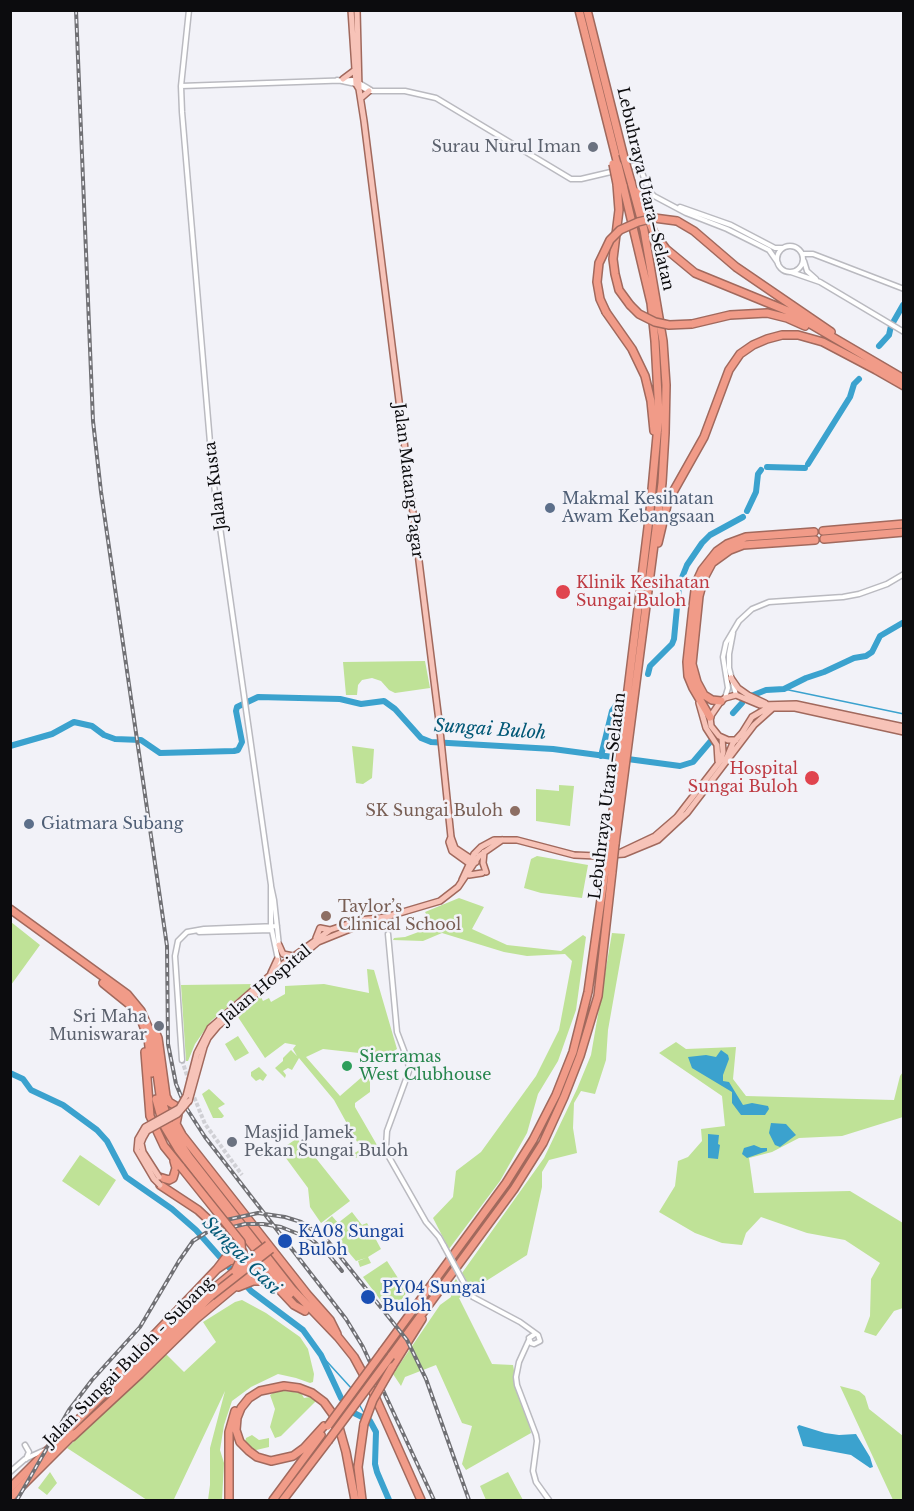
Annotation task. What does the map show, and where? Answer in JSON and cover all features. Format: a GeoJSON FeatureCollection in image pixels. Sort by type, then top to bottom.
{"type":"FeatureCollection","features":[{"type":"Feature","properties":{"kind":"highway","name":"Lebuhraya Utara–Selatan"},"geometry":{"type":"LineString","coordinates":[[283,1500],[520,1180],[543,1143],[564,1097],[580,1056],[598,996],[609,872],[625,743],[659,414],[652,313],[642,262],[620,185],[615,153],[579,10]]}},
{"type":"Feature","properties":{"kind":"highway","name":"Lebuhraya Utara–Selatan"},"geometry":{"type":"LineString","coordinates":[[587,10],[644,230],[658,298],[666,385],[662,483],[625,743]]}},
{"type":"Feature","properties":{"kind":"highway"},"geometry":{"type":"LineString","coordinates":[[631,182],[639,195],[654,232],[666,249],[680,262],[710,281],[788,311],[879,368]]}},
{"type":"Feature","properties":{"kind":"highway"},"geometry":{"type":"LineString","coordinates":[[620,185],[614,259],[615,274],[619,290],[639,314],[654,322],[669,326],[692,324],[730,315],[767,313],[787,318],[813,330],[879,368]]}},
{"type":"Feature","properties":{"kind":"highway"},"geometry":{"type":"LineString","coordinates":[[655,464],[654,424],[645,376],[632,349],[606,312],[600,299],[597,282],[599,263],[610,240],[620,230],[638,222],[654,218],[678,221],[694,231],[736,267],[903,386]]}},
{"type":"Feature","properties":{"kind":"highway"},"geometry":{"type":"LineString","coordinates":[[647,597],[663,516],[672,494],[704,437],[729,370],[740,354],[766,339],[782,335],[798,335],[823,342],[903,379]]}},
{"type":"Feature","properties":{"kind":"highway"},"geometry":{"type":"LineString","coordinates":[[903,524],[823,535],[903,532]]}},
{"type":"Feature","properties":{"kind":"highway"},"geometry":{"type":"LineString","coordinates":[[710,717],[695,694],[688,676],[687,663],[696,583],[702,570],[717,551],[727,544],[746,537],[814,532]]}},
{"type":"Feature","properties":{"kind":"highway"},"geometry":{"type":"LineString","coordinates":[[774,535],[775,543]]}},
{"type":"Feature","properties":{"kind":"highway"},"geometry":{"type":"LineString","coordinates":[[723,699],[712,700],[704,695],[697,682],[692,664],[699,596],[704,578],[712,563],[730,550],[743,546],[815,540]]}},
{"type":"Feature","properties":{"kind":"highway","name":"Lebuhraya Utara–Selatan"},"geometry":{"type":"LineString","coordinates":[[273,1500],[506,1183],[533,1140],[556,1095],[573,1052],[588,992],[609,872]]}},
{"type":"Feature","properties":{"kind":"highway"},"geometry":{"type":"LineString","coordinates":[[10,909],[127,994],[142,1009],[152,1023],[158,1038],[166,1096],[179,1111],[176,1124],[182,1135],[330,1320],[338,1337]]}},
{"type":"Feature","properties":{"kind":"highway"},"geometry":{"type":"LineString","coordinates":[[10,914],[121,996],[137,1015],[148,1038],[163,1124],[178,1149],[305,1311],[335,1340],[357,1369],[416,1500]]}},
{"type":"Feature","properties":{"kind":"highway"},"geometry":{"type":"LineString","coordinates":[[127,994],[144,1016],[152,1036],[157,1093],[172,1131],[189,1157],[292,1289],[338,1337],[361,1367],[421,1500]]}},
{"type":"Feature","properties":{"kind":"highway"},"geometry":{"type":"LineString","coordinates":[[137,1015],[145,1037],[150,1116],[171,1156],[241,1242],[242,1256],[235,1271]]}},
{"type":"Feature","properties":{"kind":"highway"},"geometry":{"type":"LineString","coordinates":[[160,1181],[173,1178],[176,1168],[171,1156]]}},
{"type":"Feature","properties":{"kind":"highway"},"geometry":{"type":"LineString","coordinates":[[189,1157],[202,1164],[239,1214],[250,1222]]}},
{"type":"Feature","properties":{"kind":"highway"},"geometry":{"type":"LineString","coordinates":[[160,1181],[226,1235],[294,1305],[305,1311]]}},
{"type":"Feature","properties":{"kind":"highway"},"geometry":{"type":"LineString","coordinates":[[78,1419],[117,1372],[228,1259],[231,1247],[226,1235]]}},
{"type":"Feature","properties":{"kind":"highway","name":"Jalan Sungai Buloh - Subang"},"geometry":{"type":"LineString","coordinates":[[10,1498],[72,1437],[190,1308],[235,1271],[270,1247]]}},
{"type":"Feature","properties":{"kind":"highway","name":"Jalan Sungai Buloh - Subang"},"geometry":{"type":"LineString","coordinates":[[10,1488],[78,1419],[211,1296],[270,1247]]}},
{"type":"Feature","properties":{"kind":"highway"},"geometry":{"type":"LineString","coordinates":[[72,1437],[196,1319],[246,1280],[251,1269],[246,1260],[228,1259]]}},
{"type":"Feature","properties":{"kind":"highway"},"geometry":{"type":"LineString","coordinates":[[246,1280],[262,1281],[276,1286]]}},
{"type":"Feature","properties":{"kind":"highway"},"geometry":{"type":"LineString","coordinates":[[358,1500],[358,1467],[364,1424],[373,1400],[416,1332],[426,1308]]}},
{"type":"Feature","properties":{"kind":"highway"},"geometry":{"type":"LineString","coordinates":[[229,1500],[229,1432],[234,1411],[243,1397],[253,1390],[265,1384],[281,1382],[296,1383],[310,1388],[326,1399],[337,1414],[348,1444],[358,1500]]}},
{"type":"Feature","properties":{"kind":"highway"},"geometry":{"type":"LineString","coordinates":[[326,1426],[293,1456],[271,1461],[249,1452],[240,1442],[236,1430],[241,1407],[257,1392],[281,1386],[308,1391],[323,1401],[337,1420],[358,1500]]}},
{"type":"Feature","properties":{"kind":"main road"},"geometry":{"type":"LineString","coordinates":[[351,10],[353,48],[359,85]]}},
{"type":"Feature","properties":{"kind":"main road"},"geometry":{"type":"LineString","coordinates":[[357,10],[359,43],[357,70],[363,76],[359,85]]}},
{"type":"Feature","properties":{"kind":"main road"},"geometry":{"type":"LineString","coordinates":[[353,48],[357,42],[359,43]]}},
{"type":"Feature","properties":{"kind":"main road"},"geometry":{"type":"LineString","coordinates":[[340,80],[357,70]]}},
{"type":"Feature","properties":{"kind":"main road","name":"Jalan Matang Pagar"},"geometry":{"type":"LineString","coordinates":[[359,85],[451,837],[457,850]]}},
{"type":"Feature","properties":{"kind":"main road"},"geometry":{"type":"LineString","coordinates":[[361,98],[370,91]]}},
{"type":"Feature","properties":{"kind":"main road"},"geometry":{"type":"LineString","coordinates":[[731,678],[738,688],[753,699],[774,706]]}},
{"type":"Feature","properties":{"kind":"main road"},"geometry":{"type":"LineString","coordinates":[[695,694],[706,728],[719,750],[719,767]]}},
{"type":"Feature","properties":{"kind":"main road"},"geometry":{"type":"LineString","coordinates":[[736,740],[722,738],[711,726],[710,717],[723,699],[736,695],[748,701],[751,719],[747,736]]}},
{"type":"Feature","properties":{"kind":"main road","name":"Jalan Hospital"},"geometry":{"type":"LineString","coordinates":[[748,701],[760,705],[795,708],[903,729]]}},
{"type":"Feature","properties":{"kind":"main road","name":"Jalan Hospital"},"geometry":{"type":"LineString","coordinates":[[719,767],[751,719],[774,706]]}},
{"type":"Feature","properties":{"kind":"main road","name":"Jalan Hospital"},"geometry":{"type":"LineString","coordinates":[[461,882],[482,850],[502,840],[518,840],[574,855],[597,856],[619,853],[655,836],[668,826],[747,736],[754,725],[774,706]]}},
{"type":"Feature","properties":{"kind":"main road","name":"Jalan Hospital"},"geometry":{"type":"LineString","coordinates":[[719,767],[723,753],[722,738]]}},
{"type":"Feature","properties":{"kind":"main road"},"geometry":{"type":"LineString","coordinates":[[451,837],[449,842],[452,851],[472,862]]}},
{"type":"Feature","properties":{"kind":"main road"},"geometry":{"type":"LineString","coordinates":[[457,850],[472,862]]}},
{"type":"Feature","properties":{"kind":"main road"},"geometry":{"type":"LineString","coordinates":[[457,850],[470,853],[482,850],[484,872],[467,875]]}},
{"type":"Feature","properties":{"kind":"main road","name":"Jalan Hospital"},"geometry":{"type":"LineString","coordinates":[[187,1099],[197,1053],[210,1028],[267,980],[318,942],[372,920],[429,905],[451,894],[467,875],[472,862]]}},
{"type":"Feature","properties":{"kind":"main road","name":"Jalan Hospital"},"geometry":{"type":"LineString","coordinates":[[179,1111],[187,1099],[208,1038],[218,1026],[295,955],[322,934],[360,920],[372,920]]}},
{"type":"Feature","properties":{"kind":"main road"},"geometry":{"type":"LineString","coordinates":[[315,939],[320,928],[330,930]]}},
{"type":"Feature","properties":{"kind":"main road"},"geometry":{"type":"LineString","coordinates":[[322,934],[348,929]]}},
{"type":"Feature","properties":{"kind":"main road"},"geometry":{"type":"LineString","coordinates":[[279,945],[283,954],[295,955]]}},
{"type":"Feature","properties":{"kind":"main road"},"geometry":{"type":"LineString","coordinates":[[267,980],[277,960]]}},
{"type":"Feature","properties":{"kind":"main road"},"geometry":{"type":"LineString","coordinates":[[160,1181],[144,1164],[136,1144],[143,1129],[179,1111]]}},
{"type":"Feature","properties":{"kind":"street","name":"Jalan Kusta"},"geometry":{"type":"LineString","coordinates":[[189,10],[181,86],[214,485],[270,885],[271,920],[279,945],[282,968]]}},
{"type":"Feature","properties":{"kind":"street"},"geometry":{"type":"LineString","coordinates":[[181,86],[340,80],[359,85],[370,91],[405,91],[436,98],[571,179],[581,179],[637,165],[649,192],[686,213],[727,229],[769,250],[783,270],[820,282]]}},
{"type":"Feature","properties":{"kind":"street"},"geometry":{"type":"LineString","coordinates":[[673,205],[731,225],[775,249],[796,248],[802,254],[807,271],[820,282],[903,332]]}},
{"type":"Feature","properties":{"kind":"street"},"geometry":{"type":"LineString","coordinates":[[778,263],[778,255],[783,248]]}},
{"type":"Feature","properties":{"kind":"street"},"geometry":{"type":"LineString","coordinates":[[802,254],[813,254],[903,289]]}},
{"type":"Feature","properties":{"kind":"street"},"geometry":{"type":"LineString","coordinates":[[791,272],[800,269],[803,260]]}},
{"type":"Feature","properties":{"kind":"street"},"geometry":{"type":"LineString","coordinates":[[723,699],[728,684],[723,657],[726,643],[744,615],[769,602],[859,594],[887,584],[903,574]]}},
{"type":"Feature","properties":{"kind":"street"},"geometry":{"type":"LineString","coordinates":[[734,629],[729,654],[731,678],[736,695]]}},
{"type":"Feature","properties":{"kind":"street","name":"Jalan Kusta"},"geometry":{"type":"LineString","coordinates":[[270,885],[273,889],[277,960],[282,968]]}},
{"type":"Feature","properties":{"kind":"street"},"geometry":{"type":"LineString","coordinates":[[263,926],[271,920]]}},
{"type":"Feature","properties":{"kind":"street"},"geometry":{"type":"LineString","coordinates":[[182,1060],[175,950],[177,943],[182,936],[192,931],[263,926],[274,928]]}},
{"type":"Feature","properties":{"kind":"street"},"geometry":{"type":"LineString","coordinates":[[192,931],[204,933],[274,928]]}},
{"type":"Feature","properties":{"kind":"street"},"geometry":{"type":"LineString","coordinates":[[388,934],[397,1032],[408,1061],[409,1071],[387,1131],[386,1148],[426,1222],[439,1237],[473,1297],[520,1322],[540,1340],[524,1352]]}},
{"type":"Feature","properties":{"kind":"street"},"geometry":{"type":"LineString","coordinates":[[526,1328],[534,1344]]}},
{"type":"Feature","properties":{"kind":"street"},"geometry":{"type":"LineString","coordinates":[[535,1334],[530,1338],[517,1370],[517,1385],[536,1435],[533,1471],[536,1482],[549,1500]]}},
{"type":"Feature","properties":{"kind":"street"},"geometry":{"type":"LineString","coordinates":[[10,1472],[26,1459],[46,1450],[54,1443]]}},
{"type":"Feature","properties":{"kind":"street"},"geometry":{"type":"LineString","coordinates":[[25,1445],[29,1452],[26,1459]]}},
{"type":"Feature","properties":{"kind":"green space"},"geometry":{"type":"Polygon","coordinates":[[[425,661],[430,688],[395,693],[381,681],[372,678],[362,680],[358,685],[357,695],[346,695],[343,662],[425,661]]]}},
{"type":"Feature","properties":{"kind":"green space"},"geometry":{"type":"Polygon","coordinates":[[[352,746],[374,749],[372,778],[363,784],[356,783],[352,746]]]}},
{"type":"Feature","properties":{"kind":"green space"},"geometry":{"type":"Polygon","coordinates":[[[559,785],[574,786],[570,826],[536,821],[536,789],[559,791],[559,785]]]}},
{"type":"Feature","properties":{"kind":"green space"},"geometry":{"type":"Polygon","coordinates":[[[537,856],[588,865],[582,898],[541,893],[524,888],[531,859],[537,856]]]}},
{"type":"Feature","properties":{"kind":"green space"},"geometry":{"type":"Polygon","coordinates":[[[459,898],[484,907],[472,929],[507,945],[561,951],[583,935],[586,937],[576,1010],[558,1061],[538,1094],[527,1133],[500,1181],[449,1249],[433,1218],[453,1197],[456,1171],[481,1152],[536,1076],[559,1030],[572,961],[565,954],[527,956],[504,952],[442,933],[423,941],[393,940],[424,930],[430,921],[425,912],[459,898]]]}},
{"type":"Feature","properties":{"kind":"green space"},"geometry":{"type":"Polygon","coordinates":[[[11,922],[40,945],[11,985],[11,922]]]}},
{"type":"Feature","properties":{"kind":"green space"},"geometry":{"type":"Polygon","coordinates":[[[612,933],[625,934],[608,1030],[606,1060],[595,1094],[581,1091],[574,1103],[573,1128],[577,1153],[549,1160],[542,1172],[542,1187],[527,1255],[472,1290],[462,1273],[544,1158],[591,1055],[612,933]]]}},
{"type":"Feature","properties":{"kind":"green space"},"geometry":{"type":"Polygon","coordinates":[[[367,969],[374,970],[397,1049],[386,1056],[323,1049],[306,1057],[340,1096],[370,1070],[370,1092],[355,1103],[355,1107],[381,1152],[379,1156],[352,1158],[350,1156],[361,1149],[334,1100],[299,1058],[292,1070],[288,1068],[283,1071],[285,1078],[275,1068],[291,1050],[297,1056],[293,1049],[296,1045],[285,1043],[265,1058],[236,1014],[260,995],[263,1001],[269,998],[271,1002],[285,994],[285,986],[324,984],[369,993],[367,969]]]}},
{"type":"Feature","properties":{"kind":"green space"},"geometry":{"type":"Polygon","coordinates":[[[255,984],[211,1021],[186,1061],[181,985],[255,984]]]}},
{"type":"Feature","properties":{"kind":"green space"},"geometry":{"type":"Polygon","coordinates":[[[238,1036],[249,1053],[235,1061],[225,1044],[238,1036]]]}},
{"type":"Feature","properties":{"kind":"green space"},"geometry":{"type":"Polygon","coordinates":[[[676,1042],[686,1049],[736,1047],[733,1079],[746,1096],[894,1100],[903,1072],[903,1117],[842,1136],[799,1138],[772,1152],[749,1158],[754,1193],[850,1191],[903,1223],[903,1308],[894,1311],[876,1336],[864,1332],[870,1316],[871,1279],[880,1263],[845,1240],[807,1233],[761,1217],[746,1233],[742,1245],[722,1243],[695,1233],[659,1212],[675,1186],[678,1161],[688,1157],[702,1141],[701,1129],[725,1126],[722,1096],[659,1053],[676,1042]]]}},
{"type":"Feature","properties":{"kind":"green space"},"geometry":{"type":"Polygon","coordinates":[[[259,1067],[267,1075],[263,1081],[260,1079],[256,1081],[251,1076],[251,1072],[259,1067]]]}},
{"type":"Feature","properties":{"kind":"green space"},"geometry":{"type":"Polygon","coordinates":[[[209,1089],[225,1104],[218,1108],[224,1116],[222,1118],[213,1118],[202,1094],[209,1089]]]}},
{"type":"Feature","properties":{"kind":"green space"},"geometry":{"type":"Polygon","coordinates":[[[299,1137],[307,1146],[304,1149],[307,1147],[350,1201],[321,1223],[310,1207],[308,1188],[280,1150],[299,1137]]]}},
{"type":"Feature","properties":{"kind":"green space"},"geometry":{"type":"Polygon","coordinates":[[[80,1155],[116,1180],[99,1206],[62,1181],[80,1155]]]}},
{"type":"Feature","properties":{"kind":"green space"},"geometry":{"type":"Polygon","coordinates":[[[352,1212],[362,1225],[367,1223],[381,1249],[368,1257],[371,1263],[360,1267],[358,1261],[366,1258],[356,1261],[324,1223],[332,1216],[338,1223],[352,1212]]]}},
{"type":"Feature","properties":{"kind":"green space"},"geometry":{"type":"Polygon","coordinates":[[[387,1261],[407,1292],[391,1314],[363,1277],[387,1261]]]}},
{"type":"Feature","properties":{"kind":"green space"},"geometry":{"type":"Polygon","coordinates":[[[456,1279],[466,1295],[459,1298],[492,1364],[513,1365],[520,1401],[528,1418],[531,1433],[466,1470],[462,1464],[472,1426],[462,1423],[436,1365],[405,1377],[401,1386],[393,1374],[440,1305],[451,1297],[450,1287],[456,1279]]]}},
{"type":"Feature","properties":{"kind":"green space"},"geometry":{"type":"Polygon","coordinates":[[[242,1300],[266,1313],[300,1337],[308,1349],[314,1374],[313,1382],[310,1383],[278,1374],[251,1387],[232,1401],[224,1425],[220,1450],[224,1463],[222,1500],[208,1500],[210,1448],[225,1391],[174,1499],[147,1500],[67,1448],[166,1354],[184,1372],[216,1342],[203,1322],[242,1300]]]}},
{"type":"Feature","properties":{"kind":"green space"},"geometry":{"type":"Polygon","coordinates":[[[840,1386],[859,1391],[865,1396],[869,1409],[903,1436],[903,1500],[893,1500],[840,1386]]]}},
{"type":"Feature","properties":{"kind":"green space"},"geometry":{"type":"Polygon","coordinates":[[[277,1390],[301,1393],[304,1398],[310,1397],[316,1401],[281,1436],[275,1438],[270,1427],[275,1409],[270,1395],[277,1390]]]}},
{"type":"Feature","properties":{"kind":"green space"},"geometry":{"type":"Polygon","coordinates":[[[252,1435],[259,1440],[269,1438],[269,1447],[252,1451],[245,1442],[246,1438],[252,1435]]]}},
{"type":"Feature","properties":{"kind":"green space"},"geometry":{"type":"Polygon","coordinates":[[[50,1472],[57,1483],[47,1495],[38,1488],[50,1472]]]}},
{"type":"Feature","properties":{"kind":"green space"},"geometry":{"type":"Polygon","coordinates":[[[508,1472],[523,1500],[486,1500],[480,1486],[508,1472]]]}},
{"type":"Feature","properties":{"kind":"water"},"geometry":{"type":"Polygon","coordinates":[[[721,1050],[728,1055],[729,1059],[723,1081],[729,1082],[743,1105],[752,1103],[768,1106],[769,1109],[765,1115],[741,1115],[732,1103],[732,1092],[692,1068],[688,1057],[706,1055],[716,1057],[721,1050]]]}},
{"type":"Feature","properties":{"kind":"water"},"geometry":{"type":"Polygon","coordinates":[[[771,1123],[786,1124],[796,1135],[780,1147],[775,1145],[769,1133],[771,1123]]]}},
{"type":"Feature","properties":{"kind":"water"},"geometry":{"type":"Polygon","coordinates":[[[708,1134],[719,1135],[718,1159],[708,1158],[708,1134]]]}},
{"type":"Feature","properties":{"kind":"water"},"geometry":{"type":"Polygon","coordinates":[[[754,1145],[767,1148],[767,1151],[747,1158],[742,1154],[744,1148],[754,1145]]]}},
{"type":"Feature","properties":{"kind":"water"},"geometry":{"type":"Polygon","coordinates":[[[799,1425],[825,1433],[856,1434],[870,1457],[873,1467],[870,1468],[851,1455],[803,1446],[797,1427],[799,1425]]]}},
{"type":"Feature","properties":{"kind":"waterway"},"geometry":{"type":"LineString","coordinates":[[879,346],[889,335],[891,326],[903,305]]}},
{"type":"Feature","properties":{"kind":"waterway"},"geometry":{"type":"LineString","coordinates":[[808,464],[859,379]]}},
{"type":"Feature","properties":{"kind":"waterway"},"geometry":{"type":"LineString","coordinates":[[767,467],[805,468]]}},
{"type":"Feature","properties":{"kind":"waterway"},"geometry":{"type":"LineString","coordinates":[[747,511],[756,492],[758,474],[761,470]]}},
{"type":"Feature","properties":{"kind":"waterway"},"geometry":{"type":"LineString","coordinates":[[681,580],[687,565],[702,543],[710,535],[743,517]]}},
{"type":"Feature","properties":{"kind":"waterway"},"geometry":{"type":"LineString","coordinates":[[648,674],[650,666],[672,644],[674,639],[679,586]]}},
{"type":"Feature","properties":{"kind":"waterway","name":"Sungai Buloh"},"geometry":{"type":"LineString","coordinates":[[751,696],[766,690],[784,689],[854,658],[866,656],[872,652],[880,636],[904,622]]}},
{"type":"Feature","properties":{"kind":"waterway"},"geometry":{"type":"LineString","coordinates":[[784,689],[904,714]]}},
{"type":"Feature","properties":{"kind":"waterway","name":"Sungai Buloh"},"geometry":{"type":"LineString","coordinates":[[10,746],[52,734],[74,722],[92,726],[104,735],[115,739],[141,740],[160,753],[234,751],[238,750],[242,742],[237,707],[258,697],[340,699],[361,704],[384,701],[395,709],[421,738],[431,742],[553,749],[680,766],[693,762],[710,742]]}},
{"type":"Feature","properties":{"kind":"waterway","name":"Sungai Buloh"},"geometry":{"type":"LineString","coordinates":[[733,713],[742,703]]}},
{"type":"Feature","properties":{"kind":"waterway"},"geometry":{"type":"LineString","coordinates":[[601,756],[612,711],[617,704]]}},
{"type":"Feature","properties":{"kind":"waterway","name":"Sungai Gasi"},"geometry":{"type":"LineString","coordinates":[[10,1073],[23,1079],[31,1090],[63,1105],[97,1130],[107,1141],[126,1177],[172,1209],[196,1230],[235,1274]]}},
{"type":"Feature","properties":{"kind":"waterway","name":"Sungai Gasi"},"geometry":{"type":"LineString","coordinates":[[242,1281],[251,1291],[303,1330],[321,1355],[341,1398],[354,1413],[370,1421],[376,1432],[375,1464],[389,1500]]}},
{"type":"Feature","properties":{"kind":"waterway"},"geometry":{"type":"LineString","coordinates":[[321,1355],[352,1389]]}},
{"type":"Feature","properties":{"kind":"waterway"},"geometry":{"type":"LineString","coordinates":[[359,1404],[364,1413]]}},
{"type":"Feature","properties":{"kind":"tunnel"},"geometry":{"type":"LineString","coordinates":[[182,1060],[189,1082]]}},
{"type":"Feature","properties":{"kind":"tunnel"},"geometry":{"type":"LineString","coordinates":[[192,1092],[205,1124],[242,1175]]}},
{"type":"Feature","properties":{"kind":"railway"},"geometry":{"type":"LineString","coordinates":[[76,10],[93,421],[101,492],[167,946],[168,1044],[176,1084],[185,1106],[205,1137],[346,1319],[363,1347],[434,1500]]}},
{"type":"Feature","properties":{"kind":"railway"},"geometry":{"type":"LineString","coordinates":[[17,1500],[69,1410],[92,1380],[140,1327],[193,1241],[226,1220],[258,1213],[301,1222],[327,1240],[407,1340],[426,1379],[469,1500]]}},
{"type":"Feature","properties":{"kind":"railway"},"geometry":{"type":"LineString","coordinates":[[216,1233],[245,1224],[281,1227],[311,1239],[342,1271]]}},
{"type":"Feature","properties":{"kind":"place","name":"Surau Nurul Iman"},"geometry":{"type":"Point","coordinates":[593,147]}},
{"type":"Feature","properties":{"kind":"place","name":"Makmal Kesihatan Awam Kebangsaan"},"geometry":{"type":"Point","coordinates":[550,508]}},
{"type":"Feature","properties":{"kind":"place","name":"Klinik Kesihatan Sungai Buloh"},"geometry":{"type":"Point","coordinates":[563,592]}},
{"type":"Feature","properties":{"kind":"place","name":"Hospital Sungai Buloh"},"geometry":{"type":"Point","coordinates":[812,778]}},
{"type":"Feature","properties":{"kind":"place","name":"SK Sungai Buloh"},"geometry":{"type":"Point","coordinates":[515,811]}},
{"type":"Feature","properties":{"kind":"place","name":"Giatmara Subang"},"geometry":{"type":"Point","coordinates":[29,824]}},
{"type":"Feature","properties":{"kind":"place","name":"Taylor’s Clinical School"},"geometry":{"type":"Point","coordinates":[326,916]}},
{"type":"Feature","properties":{"kind":"place","name":"Sri Maha Muniswarar"},"geometry":{"type":"Point","coordinates":[159,1026]}},
{"type":"Feature","properties":{"kind":"place","name":"Sierramas West Clubhouse"},"geometry":{"type":"Point","coordinates":[347,1066]}},
{"type":"Feature","properties":{"kind":"place","name":"Masjid Jamek Pekan Sungai Buloh"},"geometry":{"type":"Point","coordinates":[232,1142]}},
{"type":"Feature","properties":{"kind":"place","name":"KA08 Sungai Buloh"},"geometry":{"type":"Point","coordinates":[285,1241]}},
{"type":"Feature","properties":{"kind":"place","name":"PY04 Sungai Buloh"},"geometry":{"type":"Point","coordinates":[368,1297]}}]}
